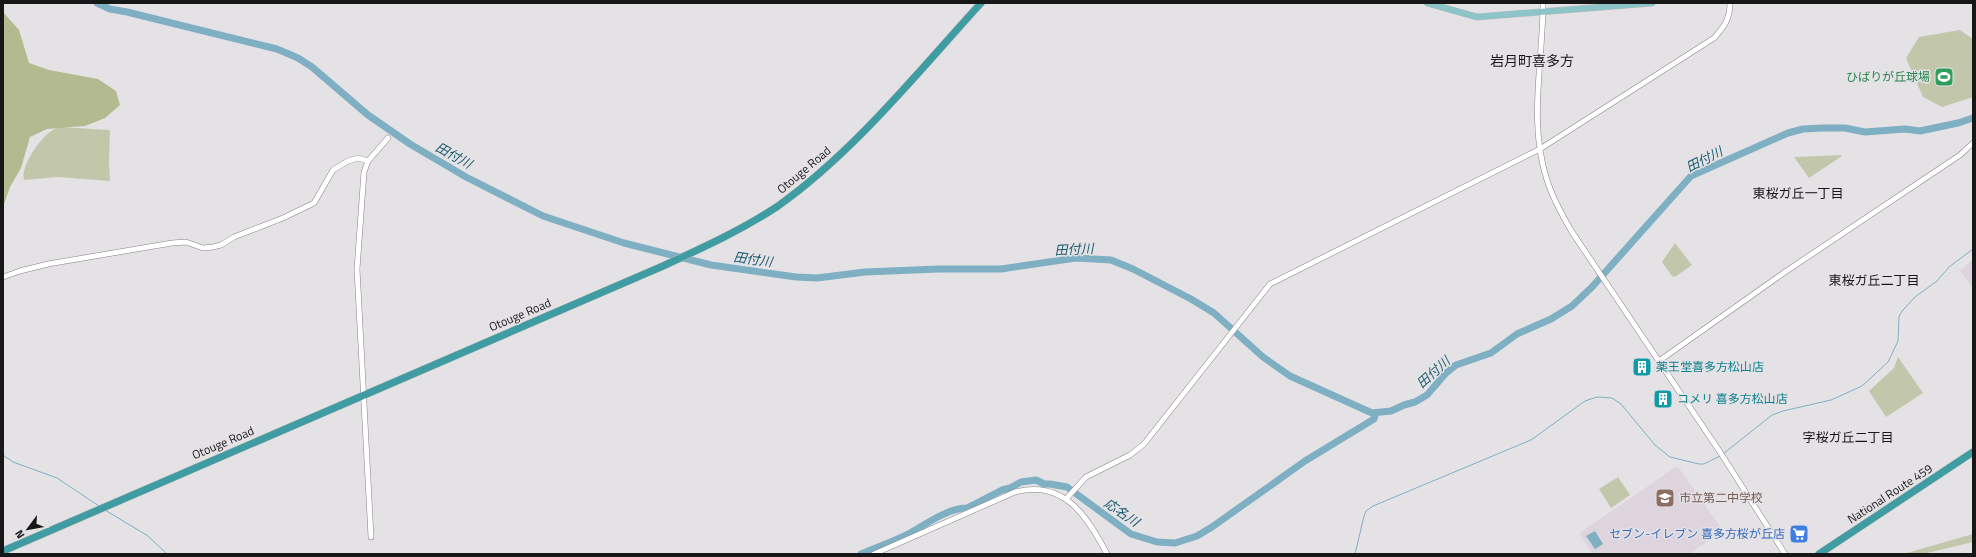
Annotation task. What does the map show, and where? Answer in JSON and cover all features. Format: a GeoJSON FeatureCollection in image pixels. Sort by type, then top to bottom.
{"type":"FeatureCollection","features":[{"type":"Feature","properties":{"kind":"highway","name":"Otouge Road"},"geometry":{"type":"LineString","coordinates":[[3,551],[663,266],[737,230],[778,206],[830,164],[878,115],[981,3]]}},
{"type":"Feature","properties":{"kind":"highway","name":"National Route 459"},"geometry":{"type":"LineString","coordinates":[[1819,554],[1973,452]]}},
{"type":"Feature","properties":{"kind":"main road"},"geometry":{"type":"LineString","coordinates":[[1427,3],[1477,17],[1543,13],[1652,3]]}},
{"type":"Feature","properties":{"kind":"street"},"geometry":{"type":"LineString","coordinates":[[1543,3],[1538,91],[1540,149],[1546,178],[1557,205],[1594,264],[1785,554]]}},
{"type":"Feature","properties":{"kind":"street"},"geometry":{"type":"LineString","coordinates":[[1068,497],[1086,477],[1130,455],[1144,444],[1270,284],[1277,278],[1293,272],[1540,149],[1714,38],[1728,20],[1730,3]]}},
{"type":"Feature","properties":{"kind":"street"},"geometry":{"type":"LineString","coordinates":[[371,537],[357,269],[364,172],[368,161],[388,138]]}},
{"type":"Feature","properties":{"kind":"street"},"geometry":{"type":"LineString","coordinates":[[1659,361],[1779,276],[1960,155],[1973,143]]}},
{"type":"Feature","properties":{"kind":"street"},"geometry":{"type":"LineString","coordinates":[[3,277],[48,264],[172,243],[186,242],[197,246],[213,247],[307,208],[318,199],[333,170],[353,159],[363,158],[368,161]]}},
{"type":"Feature","properties":{"kind":"street"},"geometry":{"type":"LineString","coordinates":[[874,554],[1015,492],[1042,489],[1068,497],[1086,518],[1107,554]]}},
{"type":"Feature","properties":{"kind":"shaded area"},"geometry":{"type":"Polygon","coordinates":[[[1973,259],[1973,288],[1960,271],[1973,259]]]}},
{"type":"Feature","properties":{"kind":"shaded area","name":"市立第二中学校"},"geometry":{"type":"Polygon","coordinates":[[[1676,467],[1679,468],[1721,528],[1720,533],[1689,554],[1593,554],[1580,535],[1581,532],[1676,467]]]}},
{"type":"Feature","properties":{"kind":"green space"},"geometry":{"type":"Polygon","coordinates":[[[3,12],[19,30],[29,63],[49,70],[98,79],[116,91],[120,105],[105,118],[85,126],[47,129],[30,137],[21,168],[10,187],[3,207],[3,12]]]}},
{"type":"Feature","properties":{"kind":"green space","name":"ひばりが丘球場"},"geometry":{"type":"Polygon","coordinates":[[[1960,30],[1973,39],[1973,97],[1942,107],[1923,97],[1906,58],[1919,37],[1960,30]]]}},
{"type":"Feature","properties":{"kind":"green space"},"geometry":{"type":"Polygon","coordinates":[[[59,127],[110,130],[110,181],[58,177],[24,180],[26,166],[34,149],[47,135],[59,127]]]}},
{"type":"Feature","properties":{"kind":"green space"},"geometry":{"type":"Polygon","coordinates":[[[1842,156],[1809,178],[1794,157],[1842,156]]]}},
{"type":"Feature","properties":{"kind":"green space"},"geometry":{"type":"Polygon","coordinates":[[[1675,243],[1692,265],[1675,277],[1672,276],[1662,262],[1675,243]]]}},
{"type":"Feature","properties":{"kind":"green space"},"geometry":{"type":"Polygon","coordinates":[[[1898,357],[1923,393],[1886,417],[1869,391],[1894,368],[1898,357]]]}},
{"type":"Feature","properties":{"kind":"green space"},"geometry":{"type":"Polygon","coordinates":[[[1618,477],[1630,495],[1611,508],[1599,489],[1618,477]]]}},
{"type":"Feature","properties":{"kind":"green space"},"geometry":{"type":"Polygon","coordinates":[[[1973,534],[1973,542],[1923,554],[1903,554],[1973,534]]]}},
{"type":"Feature","properties":{"kind":"water"},"geometry":{"type":"Polygon","coordinates":[[[1595,531],[1603,544],[1595,549],[1586,536],[1595,531]]]}},
{"type":"Feature","properties":{"kind":"waterway","name":"田付川"},"geometry":{"type":"LineString","coordinates":[[97,3],[110,9],[277,49],[298,58],[312,67],[368,115],[410,144],[466,177],[543,216],[624,243],[711,265],[796,277],[817,278],[865,272],[938,269],[1001,269],[1076,258],[1111,260],[1133,269],[1191,299],[1214,313],[1263,357],[1290,376],[1372,413],[1391,411],[1415,402],[1427,395],[1446,373],[1456,365],[1491,353],[1517,334],[1551,319],[1572,306],[1592,287],[1691,176],[1788,133],[1803,129],[1845,128],[1865,132],[1905,129],[1920,131],[1958,123],[1973,118]]}},
{"type":"Feature","properties":{"kind":"waterway"},"geometry":{"type":"LineString","coordinates":[[1723,454],[1772,415],[1831,400],[1862,386],[1888,362],[1898,341],[1899,316],[1903,310],[1915,297],[1937,281],[1949,267],[1973,249]]}},
{"type":"Feature","properties":{"kind":"waterway"},"geometry":{"type":"LineString","coordinates":[[1355,554],[1364,516],[1366,511],[1373,506],[1531,440],[1585,401],[1597,397],[1612,398],[1621,404],[1655,445],[1670,457],[1704,464],[1720,456]]}},
{"type":"Feature","properties":{"kind":"waterway","name":"応名川"},"geometry":{"type":"LineString","coordinates":[[861,554],[904,536],[930,521],[952,511],[967,508],[1021,482],[1036,480],[1044,484],[1067,487],[1131,534],[1157,542],[1175,543],[1197,536],[1212,527],[1305,461],[1374,419],[1376,413]]}},
{"type":"Feature","properties":{"kind":"waterway"},"geometry":{"type":"LineString","coordinates":[[3,455],[13,462],[57,478],[99,506]]}},
{"type":"Feature","properties":{"kind":"waterway"},"geometry":{"type":"LineString","coordinates":[[105,510],[148,536],[167,554]]}},
{"type":"Feature","properties":{"kind":"place","name":"ひばりが丘球場"},"geometry":{"type":"Point","coordinates":[1944,77]}},
{"type":"Feature","properties":{"kind":"place","name":"薬王堂喜多方松山店"},"geometry":{"type":"Point","coordinates":[1642,367]}},
{"type":"Feature","properties":{"kind":"place","name":"コメリ 喜多方松山店"},"geometry":{"type":"Point","coordinates":[1663,399]}},
{"type":"Feature","properties":{"kind":"place","name":"市立第二中学校"},"geometry":{"type":"Point","coordinates":[1665,498]}},
{"type":"Feature","properties":{"kind":"place","name":"セブン-イレブン 喜多方桜が丘店"},"geometry":{"type":"Point","coordinates":[1799,534]}},
{"type":"Feature","properties":{"kind":"district","name":"岩月町喜多方"},"geometry":{"type":"Point","coordinates":[1532,61]}},
{"type":"Feature","properties":{"kind":"district","name":"東桜ガ丘一丁目"},"geometry":{"type":"Point","coordinates":[1798,193]}},
{"type":"Feature","properties":{"kind":"district","name":"東桜ガ丘二丁目"},"geometry":{"type":"Point","coordinates":[1874,280]}},
{"type":"Feature","properties":{"kind":"district","name":"字桜ガ丘二丁目"},"geometry":{"type":"Point","coordinates":[1848,437]}}]}
